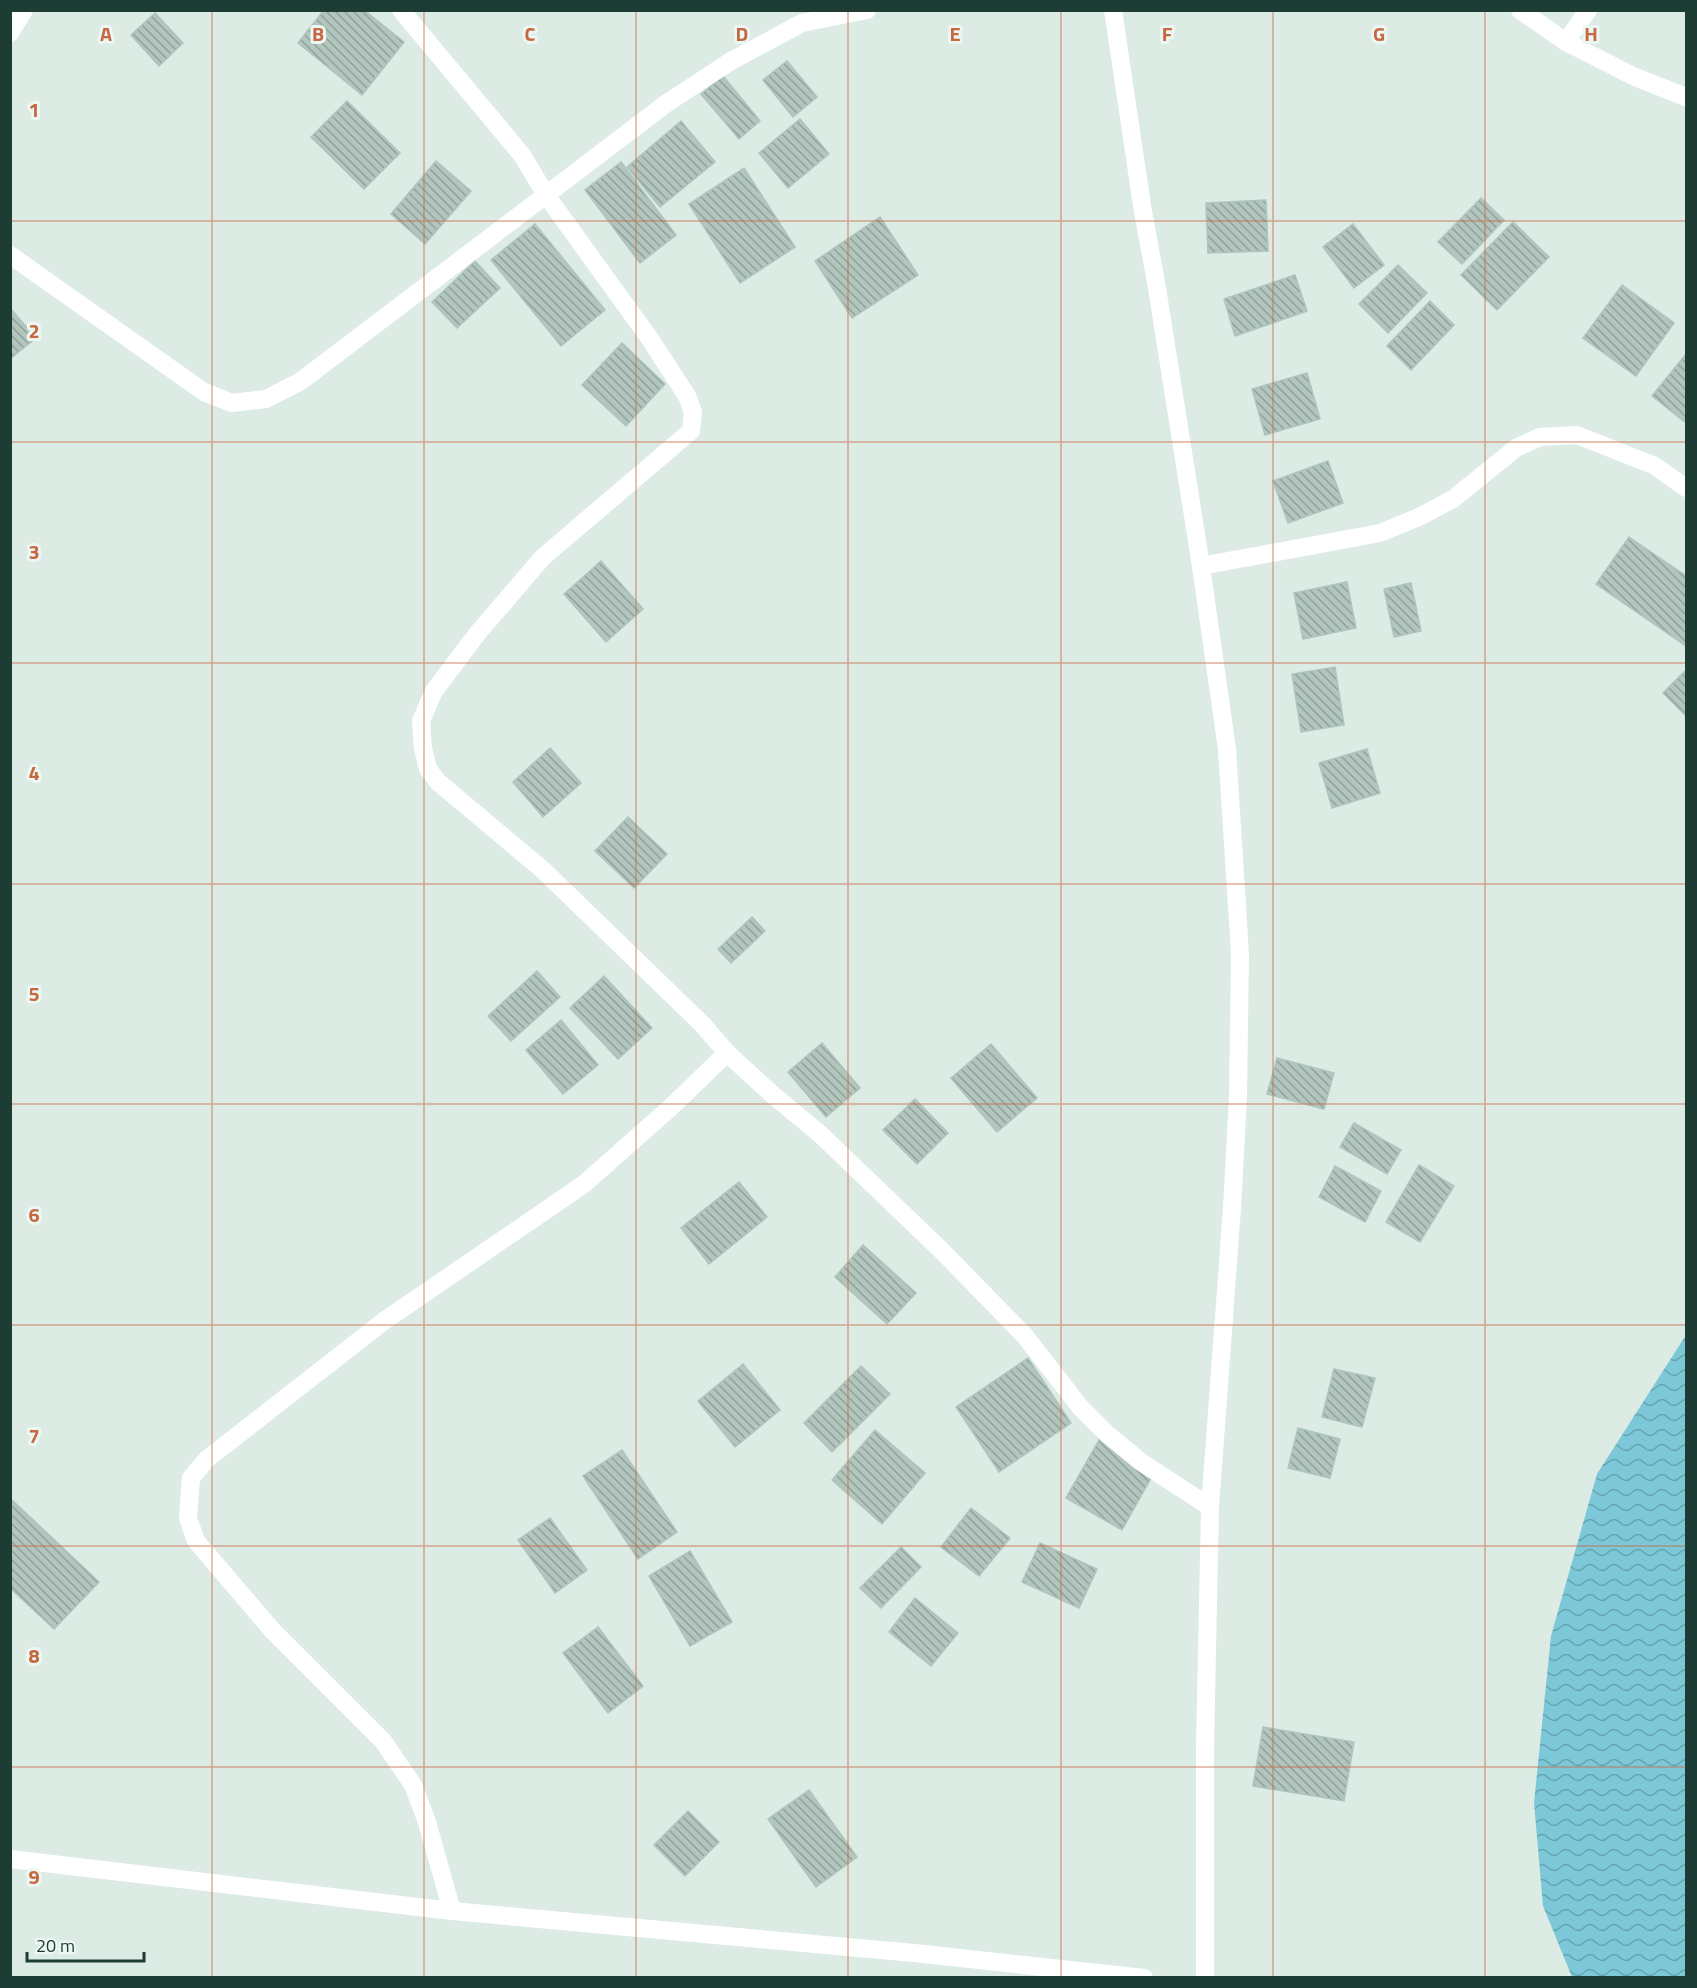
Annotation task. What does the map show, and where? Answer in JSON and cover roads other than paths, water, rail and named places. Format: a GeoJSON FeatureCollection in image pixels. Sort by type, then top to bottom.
{"type":"FeatureCollection","features":[{"type":"Feature","properties":{"kind":"street"},"geometry":{"type":"LineString","coordinates":[[10,33],[24,10]]}},
{"type":"Feature","properties":{"kind":"street"},"geometry":{"type":"LineString","coordinates":[[401,10],[522,155],[546,195],[650,339],[687,396],[693,412],[691,431],[543,557],[477,634],[434,691],[421,721],[423,748],[428,769],[438,782],[543,870],[702,1024],[727,1053],[820,1134],[942,1251],[1024,1335],[1081,1408],[1107,1434],[1141,1462],[1210,1507]]}},
{"type":"Feature","properties":{"kind":"street"},"geometry":{"type":"LineString","coordinates":[[10,255],[204,392],[232,404],[266,399],[301,381],[667,103],[731,61],[802,23],[867,10]]}},
{"type":"Feature","properties":{"kind":"street"},"geometry":{"type":"LineString","coordinates":[[1113,10],[1143,212],[1201,566],[1227,749],[1240,954],[1238,1097],[1232,1208],[1210,1507],[1205,1747],[1205,1977]]}},
{"type":"Feature","properties":{"kind":"street"},"geometry":{"type":"LineString","coordinates":[[1520,10],[1566,42],[1635,77],[1686,97]]}},
{"type":"Feature","properties":{"kind":"street"},"geometry":{"type":"LineString","coordinates":[[1566,42],[1588,10]]}},
{"type":"Feature","properties":{"kind":"street"},"geometry":{"type":"LineString","coordinates":[[1201,566],[1380,533],[1419,517],[1453,499],[1516,448],[1540,437],[1577,435],[1655,466],[1686,488]]}},
{"type":"Feature","properties":{"kind":"street"},"geometry":{"type":"LineString","coordinates":[[452,1911],[427,1822],[413,1785],[383,1741],[272,1630],[196,1541],[188,1518],[191,1478],[207,1459],[384,1321],[584,1184],[670,1108],[727,1053]]}},
{"type":"Feature","properties":{"kind":"street"},"geometry":{"type":"LineString","coordinates":[[10,1859],[452,1911],[915,1953],[1144,1977]]}},
{"type":"Feature","properties":{"kind":"water"},"geometry":{"type":"Polygon","coordinates":[[[1686,1335],[1686,1977],[1572,1977],[1543,1906],[1534,1803],[1551,1636],[1597,1474],[1686,1335]]]}}]}
